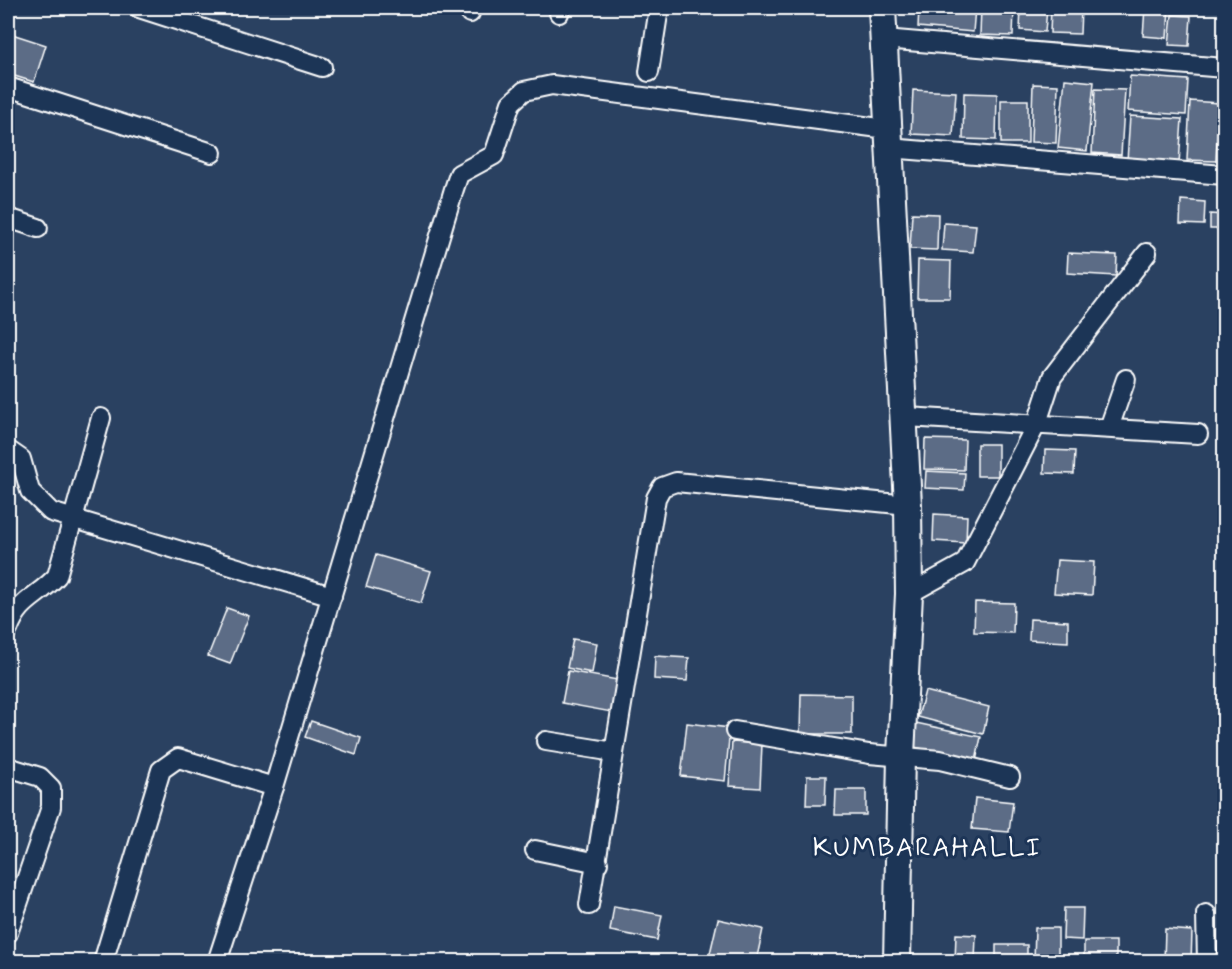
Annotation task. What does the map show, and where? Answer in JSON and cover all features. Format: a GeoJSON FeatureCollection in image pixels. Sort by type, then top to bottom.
{"type":"FeatureCollection","features":[{"type":"Feature","properties":{"kind":"street"},"geometry":{"type":"LineString","coordinates":[[139,8],[322,67]]}},
{"type":"Feature","properties":{"kind":"street"},"geometry":{"type":"LineString","coordinates":[[648,72],[659,8]]}},
{"type":"Feature","properties":{"kind":"street"},"geometry":{"type":"LineString","coordinates":[[882,8],[906,417],[908,505],[909,594],[897,962]]}},
{"type":"Feature","properties":{"kind":"street"},"geometry":{"type":"LineString","coordinates":[[884,39],[1224,68]]}},
{"type":"Feature","properties":{"kind":"street"},"geometry":{"type":"LineString","coordinates":[[217,962],[274,787],[456,182],[459,174],[494,155],[511,103],[524,91],[552,86],[888,138],[1224,175]]}},
{"type":"Feature","properties":{"kind":"street"},"geometry":{"type":"LineString","coordinates":[[8,87],[212,153]]}},
{"type":"Feature","properties":{"kind":"street"},"geometry":{"type":"LineString","coordinates":[[8,218],[38,228]]}},
{"type":"Feature","properties":{"kind":"street"},"geometry":{"type":"LineString","coordinates":[[909,594],[965,563],[1037,423],[1052,378],[1147,253]]}},
{"type":"Feature","properties":{"kind":"street"},"geometry":{"type":"LineString","coordinates":[[1109,428],[1126,379]]}},
{"type":"Feature","properties":{"kind":"street"},"geometry":{"type":"LineString","coordinates":[[906,417],[1198,434]]}},
{"type":"Feature","properties":{"kind":"street"},"geometry":{"type":"LineString","coordinates":[[8,630],[14,613],[26,599],[45,588],[57,576],[101,418]]}},
{"type":"Feature","properties":{"kind":"street"},"geometry":{"type":"LineString","coordinates":[[8,450],[21,459],[30,491],[37,501],[51,512],[332,596]]}},
{"type":"Feature","properties":{"kind":"street"},"geometry":{"type":"LineString","coordinates":[[589,905],[598,863],[656,498],[662,487],[676,482],[908,505]]}},
{"type":"Feature","properties":{"kind":"street"},"geometry":{"type":"LineString","coordinates":[[735,731],[868,754],[902,755],[940,760],[1010,777]]}},
{"type":"Feature","properties":{"kind":"street"},"geometry":{"type":"LineString","coordinates":[[546,741],[614,752]]}},
{"type":"Feature","properties":{"kind":"street"},"geometry":{"type":"LineString","coordinates":[[103,962],[161,770],[167,763],[178,758],[274,787]]}},
{"type":"Feature","properties":{"kind":"street"},"geometry":{"type":"LineString","coordinates":[[8,767],[40,777],[51,788],[51,807],[8,932]]}},
{"type":"Feature","properties":{"kind":"street"},"geometry":{"type":"LineString","coordinates":[[535,850],[598,863]]}},
{"type":"Feature","properties":{"kind":"street"},"geometry":{"type":"LineString","coordinates":[[1206,914],[1207,962]]}},
{"type":"Feature","properties":{"kind":"building"},"geometry":{"type":"Polygon","coordinates":[[[919,8],[975,8],[973,32],[918,27],[919,8]]]}},
{"type":"Feature","properties":{"kind":"building"},"geometry":{"type":"Polygon","coordinates":[[[981,8],[1014,8],[1013,36],[980,35],[981,8]]]}},
{"type":"Feature","properties":{"kind":"building"},"geometry":{"type":"Polygon","coordinates":[[[1021,8],[1047,8],[1045,32],[1020,30],[1021,8]]]}},
{"type":"Feature","properties":{"kind":"building"},"geometry":{"type":"Polygon","coordinates":[[[1051,8],[1081,8],[1080,34],[1050,33],[1051,8]]]}},
{"type":"Feature","properties":{"kind":"building"},"geometry":{"type":"Polygon","coordinates":[[[1145,8],[1169,8],[1167,38],[1143,36],[1145,8]]]}},
{"type":"Feature","properties":{"kind":"building"},"geometry":{"type":"Polygon","coordinates":[[[1173,8],[1200,8],[1200,11],[1173,10],[1173,8]]]}},
{"type":"Feature","properties":{"kind":"building"},"geometry":{"type":"Polygon","coordinates":[[[1172,15],[1191,16],[1189,46],[1169,45],[1172,15]]]}},
{"type":"Feature","properties":{"kind":"building"},"geometry":{"type":"Polygon","coordinates":[[[9,33],[46,45],[34,82],[8,74],[9,33]]]}},
{"type":"Feature","properties":{"kind":"building"},"geometry":{"type":"Polygon","coordinates":[[[1130,76],[1188,80],[1186,115],[1128,111],[1130,76]]]}},
{"type":"Feature","properties":{"kind":"building"},"geometry":{"type":"Polygon","coordinates":[[[1065,79],[1094,82],[1087,151],[1058,148],[1065,79]]]}},
{"type":"Feature","properties":{"kind":"building"},"geometry":{"type":"Polygon","coordinates":[[[1033,84],[1058,85],[1056,143],[1031,142],[1033,84]]]}},
{"type":"Feature","properties":{"kind":"building"},"geometry":{"type":"Polygon","coordinates":[[[1095,89],[1125,90],[1121,155],[1092,153],[1095,89]]]}},
{"type":"Feature","properties":{"kind":"building"},"geometry":{"type":"Polygon","coordinates":[[[913,90],[956,92],[953,136],[911,134],[913,90]]]}},
{"type":"Feature","properties":{"kind":"building"},"geometry":{"type":"Polygon","coordinates":[[[964,93],[997,94],[996,140],[963,139],[964,93]]]}},
{"type":"Feature","properties":{"kind":"building"},"geometry":{"type":"Polygon","coordinates":[[[1001,100],[1028,100],[1028,143],[1001,143],[1001,100]]]}},
{"type":"Feature","properties":{"kind":"building"},"geometry":{"type":"Polygon","coordinates":[[[1190,101],[1219,103],[1216,161],[1187,160],[1190,101]]]}},
{"type":"Feature","properties":{"kind":"building"},"geometry":{"type":"Polygon","coordinates":[[[1223,103],[1224,155],[1221,155],[1223,103]]]}},
{"type":"Feature","properties":{"kind":"building"},"geometry":{"type":"Polygon","coordinates":[[[1130,116],[1182,119],[1179,164],[1127,161],[1130,116]]]}},
{"type":"Feature","properties":{"kind":"building"},"geometry":{"type":"Polygon","coordinates":[[[1181,200],[1205,202],[1204,225],[1180,224],[1181,200]]]}},
{"type":"Feature","properties":{"kind":"building"},"geometry":{"type":"Polygon","coordinates":[[[912,213],[938,214],[937,250],[910,249],[912,213]]]}},
{"type":"Feature","properties":{"kind":"building"},"geometry":{"type":"Polygon","coordinates":[[[1210,214],[1224,215],[1224,229],[1210,229],[1210,214]]]}},
{"type":"Feature","properties":{"kind":"building"},"geometry":{"type":"Polygon","coordinates":[[[944,223],[976,225],[973,252],[942,250],[944,223]]]}},
{"type":"Feature","properties":{"kind":"building"},"geometry":{"type":"Polygon","coordinates":[[[1068,253],[1117,255],[1116,276],[1067,273],[1068,253]]]}},
{"type":"Feature","properties":{"kind":"building"},"geometry":{"type":"Polygon","coordinates":[[[918,260],[951,261],[950,298],[917,298],[918,260]]]}},
{"type":"Feature","properties":{"kind":"building"},"geometry":{"type":"Polygon","coordinates":[[[925,439],[965,440],[964,470],[924,469],[925,439]]]}},
{"type":"Feature","properties":{"kind":"building"},"geometry":{"type":"Polygon","coordinates":[[[977,444],[998,444],[998,476],[977,476],[977,444]]]}},
{"type":"Feature","properties":{"kind":"building"},"geometry":{"type":"Polygon","coordinates":[[[1045,450],[1075,451],[1074,474],[1044,473],[1045,450]]]}},
{"type":"Feature","properties":{"kind":"building"},"geometry":{"type":"Polygon","coordinates":[[[926,471],[965,473],[964,490],[925,488],[926,471]]]}},
{"type":"Feature","properties":{"kind":"building"},"geometry":{"type":"Polygon","coordinates":[[[934,514],[967,516],[966,543],[933,541],[934,514]]]}},
{"type":"Feature","properties":{"kind":"building"},"geometry":{"type":"Polygon","coordinates":[[[376,555],[431,571],[421,603],[366,587],[376,555]]]}},
{"type":"Feature","properties":{"kind":"building"},"geometry":{"type":"Polygon","coordinates":[[[1057,560],[1094,562],[1092,595],[1054,593],[1057,560]]]}},
{"type":"Feature","properties":{"kind":"building"},"geometry":{"type":"Polygon","coordinates":[[[975,602],[1014,603],[1013,633],[974,632],[975,602]]]}},
{"type":"Feature","properties":{"kind":"building"},"geometry":{"type":"Polygon","coordinates":[[[227,608],[249,616],[230,664],[208,656],[227,608]]]}},
{"type":"Feature","properties":{"kind":"building"},"geometry":{"type":"Polygon","coordinates":[[[1030,619],[1068,621],[1068,642],[1029,640],[1030,619]]]}},
{"type":"Feature","properties":{"kind":"building"},"geometry":{"type":"Polygon","coordinates":[[[573,639],[597,643],[592,673],[567,668],[573,639]]]}},
{"type":"Feature","properties":{"kind":"building"},"geometry":{"type":"Polygon","coordinates":[[[655,656],[689,658],[687,681],[654,679],[655,656]]]}},
{"type":"Feature","properties":{"kind":"building"},"geometry":{"type":"Polygon","coordinates":[[[568,671],[623,681],[617,713],[562,703],[568,671]]]}},
{"type":"Feature","properties":{"kind":"building"},"geometry":{"type":"Polygon","coordinates":[[[925,691],[989,707],[983,734],[918,717],[925,691]]]}},
{"type":"Feature","properties":{"kind":"building"},"geometry":{"type":"Polygon","coordinates":[[[801,694],[852,695],[852,734],[800,734],[801,694]]]}},
{"type":"Feature","properties":{"kind":"building"},"geometry":{"type":"Polygon","coordinates":[[[311,721],[361,738],[356,755],[305,737],[311,721]]]}},
{"type":"Feature","properties":{"kind":"building"},"geometry":{"type":"Polygon","coordinates":[[[687,723],[730,728],[725,781],[681,776],[687,723]]]}},
{"type":"Feature","properties":{"kind":"building"},"geometry":{"type":"Polygon","coordinates":[[[916,723],[981,737],[976,761],[910,746],[916,723]]]}},
{"type":"Feature","properties":{"kind":"building"},"geometry":{"type":"Polygon","coordinates":[[[732,742],[762,744],[760,788],[729,786],[732,742]]]}},
{"type":"Feature","properties":{"kind":"building"},"geometry":{"type":"Polygon","coordinates":[[[807,776],[826,776],[825,805],[806,805],[807,776]]]}},
{"type":"Feature","properties":{"kind":"building"},"geometry":{"type":"Polygon","coordinates":[[[836,790],[866,790],[866,815],[835,815],[836,790]]]}},
{"type":"Feature","properties":{"kind":"building"},"geometry":{"type":"Polygon","coordinates":[[[975,798],[1013,802],[1009,832],[972,829],[975,798]]]}},
{"type":"Feature","properties":{"kind":"building"},"geometry":{"type":"Polygon","coordinates":[[[614,906],[662,915],[657,940],[610,931],[614,906]]]}},
{"type":"Feature","properties":{"kind":"building"},"geometry":{"type":"Polygon","coordinates":[[[1064,908],[1083,908],[1082,940],[1063,939],[1064,908]]]}},
{"type":"Feature","properties":{"kind":"building"},"geometry":{"type":"Polygon","coordinates":[[[718,919],[763,929],[756,962],[708,962],[718,919]]]}},
{"type":"Feature","properties":{"kind":"building"},"geometry":{"type":"Polygon","coordinates":[[[1035,928],[1058,928],[1058,962],[1034,962],[1035,928]]]}},
{"type":"Feature","properties":{"kind":"building"},"geometry":{"type":"Polygon","coordinates":[[[1224,928],[1224,962],[1216,962],[1224,928]]]}},
{"type":"Feature","properties":{"kind":"building"},"geometry":{"type":"Polygon","coordinates":[[[1165,929],[1192,931],[1191,962],[1164,962],[1165,929]]]}},
{"type":"Feature","properties":{"kind":"building"},"geometry":{"type":"Polygon","coordinates":[[[956,934],[976,935],[975,962],[955,962],[956,934]]]}},
{"type":"Feature","properties":{"kind":"building"},"geometry":{"type":"Polygon","coordinates":[[[1084,941],[1116,941],[1116,962],[1084,962],[1084,941]]]}},
{"type":"Feature","properties":{"kind":"building"},"geometry":{"type":"Polygon","coordinates":[[[996,945],[1027,945],[1027,962],[996,962],[996,945]]]}},
{"type":"Feature","properties":{"kind":"district","name":"KUMBARAHALLI"},"geometry":{"type":"Point","coordinates":[927,848]}}]}
